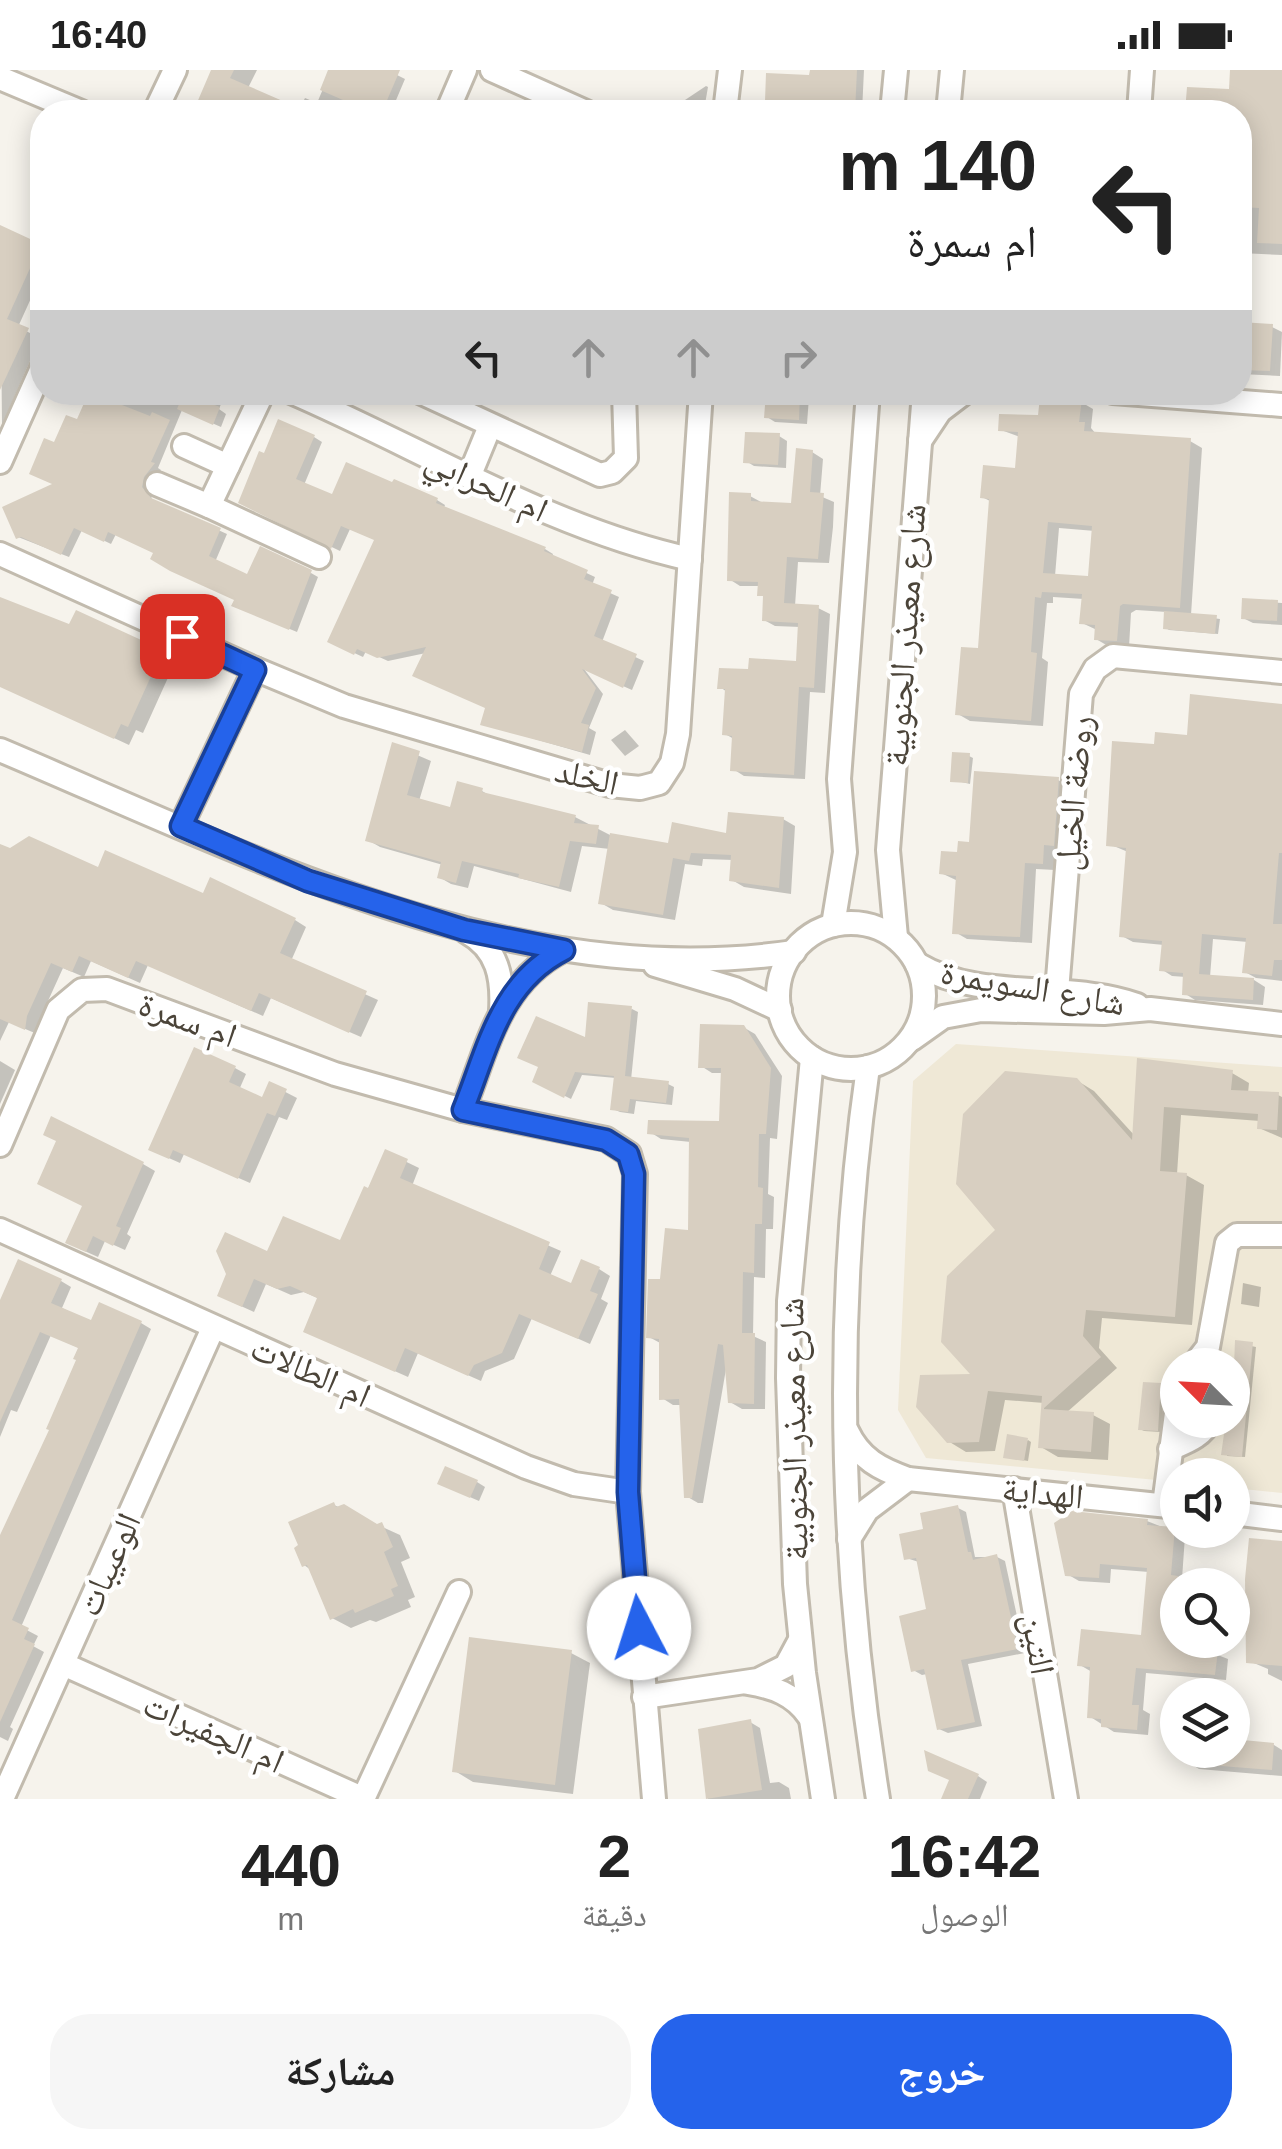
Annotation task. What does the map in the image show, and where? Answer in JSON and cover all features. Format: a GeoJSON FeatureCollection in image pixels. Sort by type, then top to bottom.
{"type":"FeatureCollection","features":[{"type":"Feature","properties":{"kind":"street"},"geometry":{"type":"LineString","coordinates":[[160,100],[174,70]]}},
{"type":"Feature","properties":{"kind":"street"},"geometry":{"type":"LineString","coordinates":[[452,100],[465,70]]}},
{"type":"Feature","properties":{"kind":"street"},"geometry":{"type":"LineString","coordinates":[[492,70],[559,100]]}},
{"type":"Feature","properties":{"kind":"street"},"geometry":{"type":"LineString","coordinates":[[727,100],[730,70]]}},
{"type":"Feature","properties":{"kind":"street"},"geometry":{"type":"LineString","coordinates":[[893,100],[896,70]]}},
{"type":"Feature","properties":{"kind":"street"},"geometry":{"type":"LineString","coordinates":[[949,100],[952,70]]}},
{"type":"Feature","properties":{"kind":"street"},"geometry":{"type":"LineString","coordinates":[[1140,100],[1142,70]]}},
{"type":"Feature","properties":{"kind":"street"},"geometry":{"type":"LineString","coordinates":[[0,78],[52,100]]}},
{"type":"Feature","properties":{"kind":"street"},"geometry":{"type":"LineString","coordinates":[[0,462],[30,395]]}},
{"type":"Feature","properties":{"kind":"street"},"geometry":{"type":"LineString","coordinates":[[1252,403],[1282,405]]}},
{"type":"Feature","properties":{"kind":"street"},"geometry":{"type":"LineString","coordinates":[[208,506],[258,405]]}},
{"type":"Feature","properties":{"kind":"street","name":"ام الحرابي"},"geometry":{"type":"LineString","coordinates":[[333,405],[469,477],[636,547],[690,559]]}},
{"type":"Feature","properties":{"kind":"street"},"geometry":{"type":"LineString","coordinates":[[447,405],[600,475],[612,472],[626,458],[624,405]]}},
{"type":"Feature","properties":{"kind":"street","name":"الخلد"},"geometry":{"type":"LineString","coordinates":[[0,554],[255,670],[344,706],[610,785],[640,788],[659,783],[672,764],[678,734],[700,405]]}},
{"type":"Feature","properties":{"kind":"street","name":"شارع معيذر الجنوبية"},"geometry":{"type":"LineString","coordinates":[[833,925],[844,852],[839,779],[865,405]]}},
{"type":"Feature","properties":{"kind":"street","name":"شارع معيذر الجنوبية"},"geometry":{"type":"LineString","coordinates":[[896,938],[888,850],[922,405]]}},
{"type":"Feature","properties":{"kind":"street"},"geometry":{"type":"LineString","coordinates":[[918,444],[948,405]]}},
{"type":"Feature","properties":{"kind":"street"},"geometry":{"type":"LineString","coordinates":[[469,477],[490,426]]}},
{"type":"Feature","properties":{"kind":"street"},"geometry":{"type":"LineString","coordinates":[[184,446],[228,466]]}},
{"type":"Feature","properties":{"kind":"street"},"geometry":{"type":"LineString","coordinates":[[156,484],[318,558]]}},
{"type":"Feature","properties":{"kind":"street","name":"روضة الخيل"},"geometry":{"type":"LineString","coordinates":[[1058,991],[1081,694],[1095,670],[1113,656],[1282,672]]}},
{"type":"Feature","properties":{"kind":"street"},"geometry":{"type":"LineString","coordinates":[[181,826],[255,670]]}},
{"type":"Feature","properties":{"kind":"street"},"geometry":{"type":"LineString","coordinates":[[0,750],[308,881],[464,930],[564,950],[627,957],[737,958],[794,952]]}},
{"type":"Feature","properties":{"kind":"street"},"geometry":{"type":"LineString","coordinates":[[865,924],[896,938],[917,964],[924,991],[923,1008],[912,1038],[892,1057],[868,1067],[844,1069],[812,1058],[790,1036],[780,1010],[782,976],[794,952],[810,936],[833,925],[865,924]]}},
{"type":"Feature","properties":{"kind":"street"},"geometry":{"type":"LineString","coordinates":[[464,930],[481,940],[497,962],[502,986],[501,1015]]}},
{"type":"Feature","properties":{"kind":"street"},"geometry":{"type":"LineString","coordinates":[[463,1110],[511,993],[528,972],[564,950]]}},
{"type":"Feature","properties":{"kind":"street"},"geometry":{"type":"LineString","coordinates":[[627,957],[735,989],[780,1010]]}},
{"type":"Feature","properties":{"kind":"street","name":"شارع السويمرة"},"geometry":{"type":"LineString","coordinates":[[917,964],[968,983],[1104,996],[1150,1010]]}},
{"type":"Feature","properties":{"kind":"street","name":"ام سمرة"},"geometry":{"type":"LineString","coordinates":[[0,1146],[58,1010],[82,990],[107,989],[335,1074],[463,1110],[606,1140],[628,1154],[634,1174],[628,1492],[654,1799]]}},
{"type":"Feature","properties":{"kind":"street","name":"شارع السويمرة"},"geometry":{"type":"LineString","coordinates":[[912,1038],[926,1026],[962,1012],[1150,1010],[1281,1024]]}},
{"type":"Feature","properties":{"kind":"street","name":"شارع معيذر الجنوبية"},"geometry":{"type":"LineString","coordinates":[[812,1058],[788,1316],[790,1477],[796,1584],[823,1799]]}},
{"type":"Feature","properties":{"kind":"street","name":"شارع معيذر الجنوبية"},"geometry":{"type":"LineString","coordinates":[[868,1067],[849,1216],[845,1426],[849,1539],[862,1700],[878,1799]]}},
{"type":"Feature","properties":{"kind":"street","name":"ام الطالات"},"geometry":{"type":"LineString","coordinates":[[0,1230],[526,1467],[574,1484],[628,1492]]}},
{"type":"Feature","properties":{"kind":"street"},"geometry":{"type":"LineString","coordinates":[[1207,1348],[1227,1243],[1237,1235],[1282,1235]]}},
{"type":"Feature","properties":{"kind":"street","name":"الوعيبات"},"geometry":{"type":"LineString","coordinates":[[2,1799],[213,1328]]}},
{"type":"Feature","properties":{"kind":"street","name":"الهداية"},"geometry":{"type":"LineString","coordinates":[[845,1426],[855,1446],[871,1462],[908,1479],[1160,1505]]}},
{"type":"Feature","properties":{"kind":"street"},"geometry":{"type":"LineString","coordinates":[[1170,1458],[1172,1438]]}},
{"type":"Feature","properties":{"kind":"street"},"geometry":{"type":"LineString","coordinates":[[1170,1449],[1194,1438]]}},
{"type":"Feature","properties":{"kind":"street"},"geometry":{"type":"LineString","coordinates":[[849,1539],[868,1510],[908,1479]]}},
{"type":"Feature","properties":{"kind":"street","name":"التين"},"geometry":{"type":"LineString","coordinates":[[1014,1489],[1066,1799]]}},
{"type":"Feature","properties":{"kind":"street"},"geometry":{"type":"LineString","coordinates":[[1250,1515],[1282,1518]]}},
{"type":"Feature","properties":{"kind":"street"},"geometry":{"type":"LineString","coordinates":[[364,1799],[459,1592]]}},
{"type":"Feature","properties":{"kind":"street"},"geometry":{"type":"LineString","coordinates":[[644,1697],[744,1683],[776,1673],[786,1666],[802,1635]]}},
{"type":"Feature","properties":{"kind":"street","name":"ام الجفيرات"},"geometry":{"type":"LineString","coordinates":[[63,1664],[364,1799]]}},
{"type":"Feature","properties":{"kind":"street"},"geometry":{"type":"LineString","coordinates":[[744,1683],[788,1694],[810,1717]]}},
{"type":"Feature","properties":{"kind":"shaded area"},"geometry":{"type":"Polygon","coordinates":[[[956,1044],[1282,1067],[1282,1493],[1250,1490],[1250,1458],[1160,1458],[1160,1480],[926,1458],[898,1410],[913,1081],[956,1044]]]}},
{"type":"Feature","properties":{"kind":"building"},"geometry":{"type":"Polygon","coordinates":[[[211,70],[234,70],[230,78],[280,100],[198,100],[211,70]]]}},
{"type":"Feature","properties":{"kind":"building"},"geometry":{"type":"Polygon","coordinates":[[[328,70],[400,70],[387,100],[343,100],[320,90],[328,70]]]}},
{"type":"Feature","properties":{"kind":"building"},"geometry":{"type":"Polygon","coordinates":[[[810,70],[857,70],[856,100],[765,100],[766,73],[809,75],[810,70]]]}},
{"type":"Feature","properties":{"kind":"building"},"geometry":{"type":"Polygon","coordinates":[[[1230,70],[1282,70],[1282,244],[1257,243],[1259,208],[1252,208],[1252,100],[1186,100],[1187,87],[1229,89],[1230,70]]]}},
{"type":"Feature","properties":{"kind":"building"},"geometry":{"type":"Polygon","coordinates":[[[0,225],[30,239],[30,268],[7,319],[29,328],[0,390],[0,225]]]}},
{"type":"Feature","properties":{"kind":"building"},"geometry":{"type":"Polygon","coordinates":[[[1252,323],[1273,324],[1270,371],[1252,370],[1252,323]]]}},
{"type":"Feature","properties":{"kind":"building"},"geometry":{"type":"Polygon","coordinates":[[[83,405],[122,405],[170,420],[142,487],[151,498],[221,528],[209,556],[247,574],[260,546],[312,570],[289,630],[231,606],[234,600],[170,571],[150,559],[153,553],[108,532],[104,542],[74,528],[61,555],[21,537],[16,539],[2,507],[52,484],[29,474],[44,438],[54,442],[66,415],[77,419],[83,405]]]}},
{"type":"Feature","properties":{"kind":"building"},"geometry":{"type":"Polygon","coordinates":[[[179,405],[220,407],[213,425],[177,409],[179,405]]]}},
{"type":"Feature","properties":{"kind":"building"},"geometry":{"type":"Polygon","coordinates":[[[765,405],[800,405],[799,420],[764,418],[765,405]]]}},
{"type":"Feature","properties":{"kind":"building"},"geometry":{"type":"Polygon","coordinates":[[[1039,405],[1081,405],[1079,422],[1085,422],[1084,431],[1191,438],[1180,608],[1123,604],[1117,641],[1094,640],[1095,625],[1079,624],[1082,594],[1042,592],[1041,598],[1035,597],[1031,652],[1037,653],[1031,721],[955,715],[961,647],[978,648],[989,499],[980,498],[983,465],[1015,468],[1018,432],[998,431],[999,414],[1038,415],[1039,405]],[[1048,522],[1043,573],[1088,576],[1092,526],[1048,522]]]}},
{"type":"Feature","properties":{"kind":"building"},"geometry":{"type":"Polygon","coordinates":[[[278,419],[315,435],[296,479],[332,494],[346,462],[392,482],[394,479],[438,498],[436,503],[546,547],[544,551],[588,570],[584,579],[612,590],[594,636],[637,654],[623,688],[582,669],[596,688],[581,723],[589,725],[582,752],[480,725],[485,708],[412,676],[426,647],[377,658],[357,649],[354,655],[327,642],[374,540],[341,526],[331,549],[238,503],[259,451],[264,453],[278,419]]]}},
{"type":"Feature","properties":{"kind":"building"},"geometry":{"type":"Polygon","coordinates":[[[745,432],[780,433],[778,465],[743,463],[745,432]]]}},
{"type":"Feature","properties":{"kind":"building"},"geometry":{"type":"Polygon","coordinates":[[[796,448],[813,450],[810,492],[824,493],[818,559],[787,557],[784,603],[819,605],[814,688],[799,687],[794,775],[730,771],[732,736],[722,735],[725,689],[717,689],[719,668],[748,669],[749,658],[796,661],[798,623],[762,621],[763,596],[757,596],[758,582],[727,581],[729,492],[751,493],[751,501],[791,503],[796,448]]]}},
{"type":"Feature","properties":{"kind":"building"},"geometry":{"type":"Polygon","coordinates":[[[0,597],[69,624],[76,610],[163,650],[128,727],[121,724],[114,739],[0,687],[0,597]]]}},
{"type":"Feature","properties":{"kind":"building"},"geometry":{"type":"Polygon","coordinates":[[[1242,598],[1278,600],[1277,621],[1241,619],[1242,598]]]}},
{"type":"Feature","properties":{"kind":"building"},"geometry":{"type":"Polygon","coordinates":[[[1164,611],[1217,615],[1215,634],[1163,629],[1164,611]]]}},
{"type":"Feature","properties":{"kind":"building"},"geometry":{"type":"Polygon","coordinates":[[[1190,694],[1282,704],[1282,853],[1273,924],[1282,924],[1282,960],[1274,960],[1272,976],[1242,973],[1246,938],[1202,934],[1199,974],[1254,978],[1253,1000],[1182,995],[1183,973],[1159,971],[1162,941],[1119,937],[1126,848],[1106,846],[1112,741],[1154,744],[1155,732],[1187,735],[1190,694]]]}},
{"type":"Feature","properties":{"kind":"building"},"geometry":{"type":"Polygon","coordinates":[[[392,742],[420,751],[407,795],[450,807],[457,781],[483,788],[482,792],[576,815],[574,823],[599,825],[596,844],[570,841],[559,887],[462,861],[456,883],[437,878],[441,862],[365,841],[392,742]]]}},
{"type":"Feature","properties":{"kind":"building"},"geometry":{"type":"Polygon","coordinates":[[[952,752],[970,753],[968,783],[950,782],[952,752]]]}},
{"type":"Feature","properties":{"kind":"building"},"geometry":{"type":"Polygon","coordinates":[[[974,771],[1059,777],[1054,846],[1044,845],[1043,864],[1025,863],[1020,937],[952,934],[956,876],[939,874],[941,851],[957,852],[958,841],[969,842],[974,771]]]}},
{"type":"Feature","properties":{"kind":"building"},"geometry":{"type":"Polygon","coordinates":[[[728,812],[784,817],[779,888],[729,881],[731,855],[691,853],[689,861],[673,858],[663,915],[598,904],[610,833],[668,843],[672,822],[726,833],[728,812]]]}},
{"type":"Feature","properties":{"kind":"building"},"geometry":{"type":"Polygon","coordinates":[[[29,836],[98,867],[105,850],[203,893],[210,877],[296,918],[280,953],[367,991],[349,1033],[259,993],[251,1011],[136,961],[128,978],[79,956],[72,972],[51,963],[27,1016],[25,1030],[0,1019],[0,844],[10,848],[29,836]]]}},
{"type":"Feature","properties":{"kind":"building"},"geometry":{"type":"Polygon","coordinates":[[[588,1002],[632,1006],[625,1076],[669,1081],[666,1103],[630,1099],[628,1112],[610,1110],[614,1076],[575,1072],[564,1098],[532,1082],[538,1067],[517,1058],[536,1016],[585,1037],[588,1002]]]}},
{"type":"Feature","properties":{"kind":"building"},"geometry":{"type":"Polygon","coordinates":[[[700,1024],[744,1025],[771,1068],[766,1134],[759,1134],[762,1224],[755,1224],[754,1273],[743,1272],[742,1333],[755,1333],[754,1404],[728,1403],[723,1345],[718,1344],[692,1498],[684,1498],[679,1399],[659,1400],[659,1339],[646,1338],[648,1279],[660,1279],[665,1228],[688,1230],[689,1138],[647,1134],[648,1120],[719,1121],[721,1068],[698,1068],[700,1024]]]}},
{"type":"Feature","properties":{"kind":"building"},"geometry":{"type":"Polygon","coordinates":[[[194,1047],[236,1066],[229,1082],[262,1097],[269,1081],[287,1089],[275,1116],[267,1113],[238,1179],[173,1150],[169,1159],[148,1150],[194,1047]]]}},
{"type":"Feature","properties":{"kind":"building"},"geometry":{"type":"Polygon","coordinates":[[[1137,1058],[1233,1070],[1231,1090],[1279,1092],[1277,1130],[1257,1129],[1258,1114],[1164,1107],[1160,1171],[1187,1173],[1175,1317],[1086,1310],[1083,1336],[1101,1357],[1043,1409],[1094,1412],[1091,1452],[1038,1448],[1042,1396],[988,1391],[979,1442],[947,1443],[916,1407],[920,1375],[970,1374],[941,1342],[947,1276],[995,1230],[956,1184],[963,1114],[1005,1071],[1077,1078],[1132,1140],[1137,1058]]]}},
{"type":"Feature","properties":{"kind":"building"},"geometry":{"type":"Polygon","coordinates":[[[51,1116],[144,1162],[116,1226],[121,1228],[113,1246],[93,1236],[86,1252],[65,1243],[82,1206],[37,1184],[56,1141],[43,1135],[51,1116]]]}},
{"type":"Feature","properties":{"kind":"building"},"geometry":{"type":"Polygon","coordinates":[[[385,1149],[408,1159],[400,1178],[550,1242],[539,1269],[571,1283],[581,1259],[600,1267],[590,1291],[598,1294],[578,1339],[519,1314],[502,1353],[474,1365],[468,1376],[405,1348],[395,1372],[303,1332],[317,1298],[290,1286],[277,1289],[254,1279],[242,1307],[217,1296],[226,1274],[216,1251],[225,1232],[267,1251],[283,1216],[340,1240],[385,1149]]]}},
{"type":"Feature","properties":{"kind":"building"},"geometry":{"type":"Polygon","coordinates":[[[18,1259],[62,1279],[51,1303],[91,1320],[99,1302],[142,1321],[12,1620],[29,1628],[24,1639],[35,1644],[0,1722],[0,1535],[49,1430],[46,1429],[78,1348],[40,1332],[0,1422],[0,1300],[18,1259]]]}},
{"type":"Feature","properties":{"kind":"building"},"geometry":{"type":"Polygon","coordinates":[[[1235,1340],[1253,1342],[1250,1373],[1250,1348],[1235,1348],[1235,1340]]]}},
{"type":"Feature","properties":{"kind":"building"},"geometry":{"type":"Polygon","coordinates":[[[1143,1382],[1160,1383],[1158,1431],[1138,1430],[1143,1382]]]}},
{"type":"Feature","properties":{"kind":"building"},"geometry":{"type":"Polygon","coordinates":[[[1007,1434],[1028,1438],[1024,1461],[1003,1458],[1007,1434]]]}},
{"type":"Feature","properties":{"kind":"building"},"geometry":{"type":"Polygon","coordinates":[[[1223,1438],[1244,1438],[1242,1457],[1221,1455],[1223,1438]]]}},
{"type":"Feature","properties":{"kind":"building"},"geometry":{"type":"Polygon","coordinates":[[[445,1466],[478,1480],[470,1498],[437,1484],[445,1466]]]}},
{"type":"Feature","properties":{"kind":"building"},"geometry":{"type":"Polygon","coordinates":[[[334,1502],[336,1507],[344,1504],[377,1524],[382,1522],[393,1547],[384,1552],[398,1586],[391,1589],[394,1596],[330,1620],[307,1565],[302,1567],[288,1522],[334,1502]]]}},
{"type":"Feature","properties":{"kind":"building"},"geometry":{"type":"Polygon","coordinates":[[[958,1505],[973,1560],[997,1554],[1018,1649],[961,1660],[975,1722],[937,1730],[924,1669],[911,1672],[899,1616],[926,1609],[916,1558],[904,1560],[899,1534],[923,1529],[920,1513],[958,1505]]]}},
{"type":"Feature","properties":{"kind":"building"},"geometry":{"type":"Polygon","coordinates":[[[1072,1511],[1148,1519],[1147,1525],[1160,1526],[1160,1548],[1173,1548],[1172,1568],[1160,1568],[1160,1658],[1217,1658],[1215,1675],[1136,1668],[1132,1705],[1139,1705],[1137,1730],[1101,1727],[1101,1719],[1087,1718],[1090,1667],[1077,1666],[1081,1629],[1141,1635],[1147,1568],[1100,1564],[1099,1578],[1065,1576],[1054,1523],[1072,1511]]]}},
{"type":"Feature","properties":{"kind":"building"},"geometry":{"type":"Polygon","coordinates":[[[1250,1538],[1282,1541],[1282,1666],[1246,1663],[1246,1658],[1250,1658],[1250,1568],[1246,1568],[1250,1538]]]}},
{"type":"Feature","properties":{"kind":"building"},"geometry":{"type":"Polygon","coordinates":[[[469,1637],[572,1650],[555,1785],[452,1772],[469,1637]]]}},
{"type":"Feature","properties":{"kind":"building"},"geometry":{"type":"Polygon","coordinates":[[[751,1719],[762,1790],[706,1799],[698,1729],[751,1719]]]}},
{"type":"Feature","properties":{"kind":"building"},"geometry":{"type":"Polygon","coordinates":[[[1250,1741],[1274,1743],[1272,1770],[1247,1768],[1250,1768],[1250,1741]]]}},
{"type":"Feature","properties":{"kind":"building"},"geometry":{"type":"Polygon","coordinates":[[[924,1750],[979,1774],[968,1799],[941,1799],[949,1780],[928,1771],[924,1750]]]}},
{"type":"Feature","properties":{"kind":"route"},"geometry":{"type":"LineString","coordinates":[[182,636],[255,670],[181,826],[308,881],[464,930],[564,950],[528,972],[511,993],[463,1110],[606,1140],[628,1154],[634,1174],[628,1492],[639,1628]]}}]}
